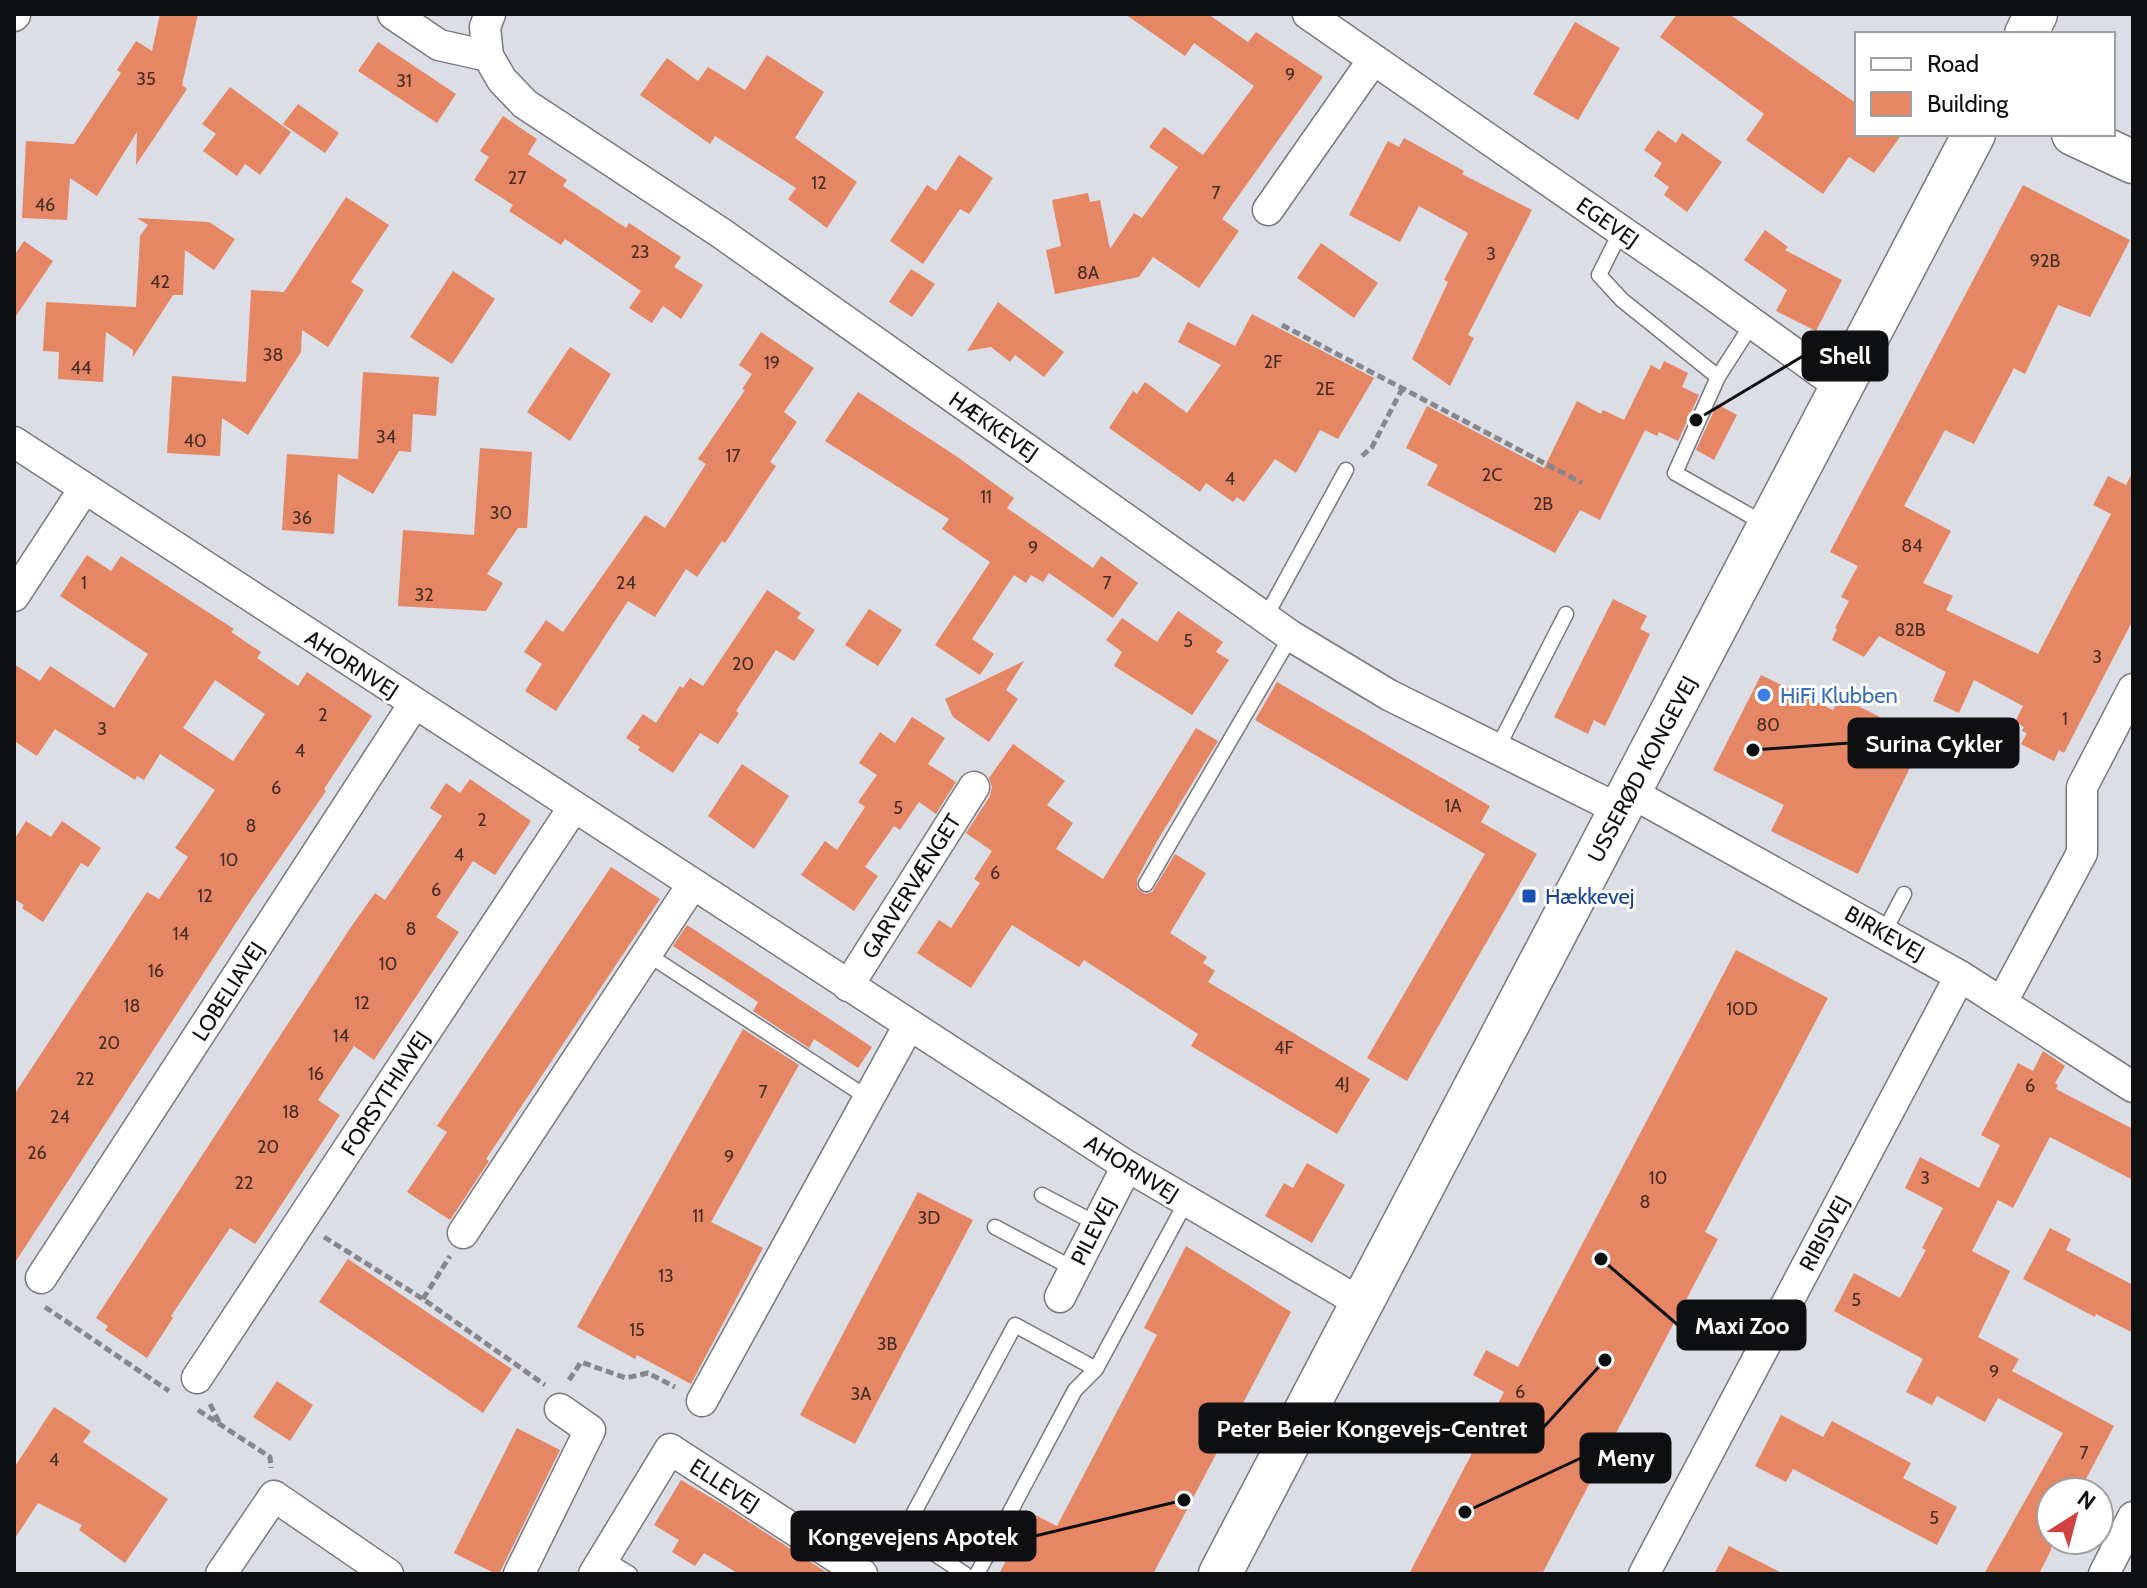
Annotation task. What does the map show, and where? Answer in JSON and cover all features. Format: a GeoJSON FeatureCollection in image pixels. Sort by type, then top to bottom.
{"type":"FeatureCollection","features":[{"type":"Feature","properties":{"kind":"main road"},"geometry":{"type":"LineString","coordinates":[[2027,32],[2036,14]]}},
{"type":"Feature","properties":{"kind":"main road","name":"USSERØD KONGEVEJ"},"geometry":{"type":"LineString","coordinates":[[1220,1574],[1973,136]]}},
{"type":"Feature","properties":{"kind":"main road"},"geometry":{"type":"LineString","coordinates":[[2077,136],[2133,162]]}},
{"type":"Feature","properties":{"kind":"street"},"geometry":{"type":"LineString","coordinates":[[393,14],[439,45],[488,56],[485,27],[490,14]]}},
{"type":"Feature","properties":{"kind":"street","name":"EGEVEJ"},"geometry":{"type":"LineString","coordinates":[[1308,14],[1841,387]]}},
{"type":"Feature","properties":{"kind":"street","name":"HÆKKEVEJ"},"geometry":{"type":"LineString","coordinates":[[488,56],[502,80],[525,104],[721,233],[1291,636],[1389,695],[1497,749],[1625,801]]}},
{"type":"Feature","properties":{"kind":"street"},"geometry":{"type":"LineString","coordinates":[[1268,210],[1373,60]]}},
{"type":"Feature","properties":{"kind":"street","name":"AHORNVEJ"},"geometry":{"type":"LineString","coordinates":[[14,442],[1127,1166],[1361,1303]]}},
{"type":"Feature","properties":{"kind":"street"},"geometry":{"type":"LineString","coordinates":[[14,596],[84,489]]}},
{"type":"Feature","properties":{"kind":"street"},"geometry":{"type":"LineString","coordinates":[[2002,1002],[2082,853],[2082,787],[2133,689]]}},
{"type":"Feature","properties":{"kind":"street","name":"LOBELIAVEJ"},"geometry":{"type":"LineString","coordinates":[[38,1290],[414,704]]}},
{"type":"Feature","properties":{"kind":"street","name":"GARVERVÆNGET"},"geometry":{"type":"LineString","coordinates":[[848,986],[974,787]]}},
{"type":"Feature","properties":{"kind":"street","name":"BIRKEVEJ"},"geometry":{"type":"LineString","coordinates":[[1625,801],[1884,932],[2002,1002],[2133,1087]]}},
{"type":"Feature","properties":{"kind":"street","name":"FORSYTHIAVEJ"},"geometry":{"type":"LineString","coordinates":[[184,1385],[298,1225],[573,808]]}},
{"type":"Feature","properties":{"kind":"street"},"geometry":{"type":"LineString","coordinates":[[463,1233],[692,885]]}},
{"type":"Feature","properties":{"kind":"street","name":"RIBISVEJ"},"geometry":{"type":"LineString","coordinates":[[1644,1574],[1960,976]]}},
{"type":"Feature","properties":{"kind":"street"},"geometry":{"type":"LineString","coordinates":[[702,1401],[909,1025]]}},
{"type":"Feature","properties":{"kind":"street","name":"PILEVEJ"},"geometry":{"type":"LineString","coordinates":[[1060,1297],[1127,1166]]}},
{"type":"Feature","properties":{"kind":"street"},"geometry":{"type":"LineString","coordinates":[[519,1574],[590,1430],[559,1402]]}},
{"type":"Feature","properties":{"kind":"street","name":"ELLEVEJ"},"geometry":{"type":"LineString","coordinates":[[599,1566],[670,1449],[862,1574]]}},
{"type":"Feature","properties":{"kind":"street"},"geometry":{"type":"LineString","coordinates":[[221,1574],[274,1496],[388,1574]]}},
{"type":"Feature","properties":{"kind":"street"},"geometry":{"type":"LineString","coordinates":[[2104,1574],[2133,1517]]}},
{"type":"Feature","properties":{"kind":"lane"},"geometry":{"type":"LineString","coordinates":[[1621,231],[1599,275],[1622,300],[1718,377]]}},
{"type":"Feature","properties":{"kind":"lane"},"geometry":{"type":"LineString","coordinates":[[1752,324],[1718,377],[1675,473],[1769,526]]}},
{"type":"Feature","properties":{"kind":"lane"},"geometry":{"type":"LineString","coordinates":[[1265,618],[1346,470]]}},
{"type":"Feature","properties":{"kind":"lane"},"geometry":{"type":"LineString","coordinates":[[1497,749],[1566,614]]}},
{"type":"Feature","properties":{"kind":"lane"},"geometry":{"type":"LineString","coordinates":[[1146,884],[1291,636]]}},
{"type":"Feature","properties":{"kind":"lane"},"geometry":{"type":"LineString","coordinates":[[1884,932],[1904,894]]}},
{"type":"Feature","properties":{"kind":"lane"},"geometry":{"type":"LineString","coordinates":[[647,954],[868,1098]]}},
{"type":"Feature","properties":{"kind":"lane"},"geometry":{"type":"LineString","coordinates":[[1042,1195],[1097,1224]]}},
{"type":"Feature","properties":{"kind":"lane"},"geometry":{"type":"LineString","coordinates":[[977,1574],[1075,1390],[1096,1369],[1186,1202]]}},
{"type":"Feature","properties":{"kind":"lane"},"geometry":{"type":"LineString","coordinates":[[995,1227],[1074,1269]]}},
{"type":"Feature","properties":{"kind":"lane"},"geometry":{"type":"LineString","coordinates":[[965,1574],[903,1533],[1015,1325],[1096,1369]]}},
{"type":"Feature","properties":{"kind":"lane"},"geometry":{"type":"LineString","coordinates":[[599,1566],[630,1574]]}},
{"type":"Feature","properties":{"kind":"path"},"geometry":{"type":"LineString","coordinates":[[1282,325],[1582,483]]}},
{"type":"Feature","properties":{"kind":"path"},"geometry":{"type":"LineString","coordinates":[[1346,470],[1372,447],[1402,389]]}},
{"type":"Feature","properties":{"kind":"path"},"geometry":{"type":"LineString","coordinates":[[298,1225],[319,1233],[423,1299],[559,1402],[581,1362],[626,1378],[648,1373],[702,1401]]}},
{"type":"Feature","properties":{"kind":"path"},"geometry":{"type":"LineString","coordinates":[[423,1299],[463,1233]]}},
{"type":"Feature","properties":{"kind":"path"},"geometry":{"type":"LineString","coordinates":[[38,1290],[184,1385]]}},
{"type":"Feature","properties":{"kind":"path"},"geometry":{"type":"LineString","coordinates":[[196,1409],[270,1457],[274,1496]]}},
{"type":"Feature","properties":{"kind":"building"},"geometry":{"type":"Polygon","coordinates":[[[160,14],[198,14],[182,85],[187,89],[136,165],[137,132],[97,196],[70,178],[67,220],[22,218],[26,141],[74,144],[121,73],[117,70],[136,41],[152,51],[160,14]]]}},
{"type":"Feature","properties":{"kind":"building"},"geometry":{"type":"Polygon","coordinates":[[[1125,14],[1208,14],[1248,42],[1256,32],[1323,77],[1222,219],[1239,231],[1199,288],[1153,257],[1139,277],[1055,294],[1046,250],[1061,246],[1052,200],[1088,193],[1090,202],[1100,200],[1110,249],[1134,213],[1142,218],[1178,167],[1149,147],[1164,127],[1203,155],[1254,86],[1194,43],[1185,56],[1125,14]]]}},
{"type":"Feature","properties":{"kind":"building"},"geometry":{"type":"Polygon","coordinates":[[[1677,14],[1729,14],[1855,103],[1855,136],[1901,136],[1874,173],[1849,157],[1823,194],[1746,140],[1764,114],[1660,37],[1677,14]]]}},
{"type":"Feature","properties":{"kind":"building"},"geometry":{"type":"Polygon","coordinates":[[[1575,22],[1620,48],[1578,120],[1533,94],[1575,22]]]}},
{"type":"Feature","properties":{"kind":"building"},"geometry":{"type":"Polygon","coordinates":[[[378,42],[456,94],[437,123],[358,71],[378,42]]]}},
{"type":"Feature","properties":{"kind":"building"},"geometry":{"type":"Polygon","coordinates":[[[767,55],[824,92],[795,138],[857,182],[827,228],[788,199],[796,188],[715,136],[710,144],[640,95],[667,58],[698,81],[708,67],[745,90],[767,55]]]}},
{"type":"Feature","properties":{"kind":"building"},"geometry":{"type":"Polygon","coordinates":[[[230,87],[291,132],[260,175],[245,164],[237,176],[203,151],[216,134],[202,124],[230,87]]]}},
{"type":"Feature","properties":{"kind":"building"},"geometry":{"type":"Polygon","coordinates":[[[298,104],[339,133],[325,153],[283,124],[298,104]]]}},
{"type":"Feature","properties":{"kind":"building"},"geometry":{"type":"Polygon","coordinates":[[[503,116],[537,139],[528,154],[567,180],[563,186],[626,228],[629,223],[681,257],[674,267],[703,285],[681,319],[663,306],[652,323],[629,308],[641,291],[565,239],[561,245],[509,211],[513,205],[474,180],[489,157],[480,151],[503,116]]]}},
{"type":"Feature","properties":{"kind":"building"},"geometry":{"type":"Polygon","coordinates":[[[1658,130],[1676,143],[1682,133],[1722,162],[1687,212],[1664,195],[1669,187],[1654,176],[1662,163],[1644,150],[1658,130]]]}},
{"type":"Feature","properties":{"kind":"building"},"geometry":{"type":"Polygon","coordinates":[[[1404,138],[1464,171],[1462,174],[1532,210],[1468,335],[1474,338],[1450,386],[1412,359],[1448,282],[1444,280],[1468,233],[1419,206],[1400,242],[1349,215],[1388,141],[1399,147],[1404,138]]]}},
{"type":"Feature","properties":{"kind":"building"},"geometry":{"type":"Polygon","coordinates":[[[959,155],[993,178],[969,214],[960,209],[923,264],[890,241],[927,185],[936,191],[959,155]]]}},
{"type":"Feature","properties":{"kind":"building"},"geometry":{"type":"Polygon","coordinates":[[[2023,185],[2130,240],[2090,317],[2058,305],[2025,374],[2014,368],[1974,444],[1945,430],[1904,506],[1951,531],[1923,583],[1953,596],[1946,610],[2038,654],[2111,514],[2093,505],[2108,476],[2126,485],[2133,471],[2133,620],[2064,753],[2059,750],[2054,761],[2021,744],[2027,733],[2015,722],[2023,706],[1974,680],[1959,713],[1933,701],[1946,672],[1879,636],[1864,657],[1832,640],[1849,601],[1841,597],[1858,566],[1830,552],[2023,185]]]}},
{"type":"Feature","properties":{"kind":"building"},"geometry":{"type":"Polygon","coordinates":[[[346,197],[389,225],[351,282],[364,290],[328,347],[302,330],[301,352],[248,435],[222,418],[220,456],[167,453],[172,376],[246,382],[251,290],[284,292],[346,197]]]}},
{"type":"Feature","properties":{"kind":"building"},"geometry":{"type":"Polygon","coordinates":[[[137,218],[209,222],[235,239],[214,270],[185,250],[183,295],[173,295],[133,357],[133,350],[106,332],[103,382],[58,379],[59,352],[43,351],[46,302],[136,307],[140,236],[148,225],[137,218]]]}},
{"type":"Feature","properties":{"kind":"building"},"geometry":{"type":"Polygon","coordinates":[[[1765,230],[1788,247],[1785,250],[1842,280],[1816,331],[1776,311],[1787,290],[1744,260],[1765,230]]]}},
{"type":"Feature","properties":{"kind":"building"},"geometry":{"type":"Polygon","coordinates":[[[24,241],[53,261],[14,319],[14,256],[24,241]]]}},
{"type":"Feature","properties":{"kind":"building"},"geometry":{"type":"Polygon","coordinates":[[[1321,243],[1378,283],[1354,318],[1297,278],[1321,243]]]}},
{"type":"Feature","properties":{"kind":"building"},"geometry":{"type":"Polygon","coordinates":[[[911,269],[935,284],[912,317],[889,302],[911,269]]]}},
{"type":"Feature","properties":{"kind":"building"},"geometry":{"type":"Polygon","coordinates":[[[453,271],[495,299],[452,364],[410,337],[453,271]]]}},
{"type":"Feature","properties":{"kind":"building"},"geometry":{"type":"Polygon","coordinates":[[[998,302],[1064,352],[1044,377],[1015,355],[1010,362],[991,347],[967,351],[998,302]]]}},
{"type":"Feature","properties":{"kind":"building"},"geometry":{"type":"Polygon","coordinates":[[[1252,314],[1374,378],[1338,439],[1320,430],[1296,473],[1275,459],[1244,502],[1237,497],[1233,502],[1206,483],[1200,492],[1109,428],[1133,391],[1137,394],[1145,382],[1187,413],[1221,365],[1178,342],[1188,322],[1235,346],[1252,314]]]}},
{"type":"Feature","properties":{"kind":"building"},"geometry":{"type":"Polygon","coordinates":[[[761,332],[814,368],[784,412],[797,422],[770,462],[776,466],[725,543],[722,541],[697,577],[686,569],[655,617],[628,601],[556,711],[525,691],[542,664],[524,652],[546,620],[563,632],[645,515],[665,528],[706,464],[698,459],[745,390],[742,389],[752,374],[739,365],[761,332]]]}},
{"type":"Feature","properties":{"kind":"building"},"geometry":{"type":"Polygon","coordinates":[[[570,347],[611,374],[570,441],[527,412],[570,347]]]}},
{"type":"Feature","properties":{"kind":"building"},"geometry":{"type":"Polygon","coordinates":[[[1664,361],[1688,373],[1682,387],[1699,395],[1678,441],[1659,432],[1657,436],[1645,430],[1600,520],[1580,510],[1555,553],[1427,485],[1438,465],[1406,448],[1427,406],[1544,468],[1577,401],[1601,414],[1603,410],[1624,420],[1651,365],[1660,370],[1664,361]]]}},
{"type":"Feature","properties":{"kind":"building"},"geometry":{"type":"Polygon","coordinates":[[[363,372],[439,377],[436,416],[413,414],[411,452],[399,451],[373,494],[338,474],[334,534],[282,530],[287,454],[358,459],[363,372]]]}},
{"type":"Feature","properties":{"kind":"building"},"geometry":{"type":"Polygon","coordinates":[[[858,392],[1014,498],[1007,508],[1093,568],[1101,556],[1138,583],[1113,618],[1049,573],[1043,582],[1031,575],[1026,583],[1014,575],[972,639],[994,654],[980,675],[935,645],[990,562],[942,529],[949,519],[825,441],[858,392]]]}},
{"type":"Feature","properties":{"kind":"building"},"geometry":{"type":"Polygon","coordinates":[[[1717,404],[1737,415],[1714,460],[1696,450],[1717,404]]]}},
{"type":"Feature","properties":{"kind":"building"},"geometry":{"type":"Polygon","coordinates":[[[480,448],[532,452],[527,528],[518,528],[487,574],[503,583],[486,611],[398,606],[403,530],[474,535],[480,448]]]}},
{"type":"Feature","properties":{"kind":"building"},"geometry":{"type":"Polygon","coordinates":[[[87,555],[111,571],[121,556],[234,629],[231,632],[261,652],[257,658],[298,686],[307,672],[372,716],[324,789],[326,791],[251,900],[14,1264],[14,1095],[147,892],[159,899],[188,857],[175,848],[215,790],[160,754],[144,780],[137,776],[135,780],[55,729],[37,756],[14,741],[14,664],[40,681],[50,666],[114,708],[148,654],[60,596],[87,555]],[[215,680],[183,728],[233,761],[265,714],[215,680]]]}},
{"type":"Feature","properties":{"kind":"building"},"geometry":{"type":"Polygon","coordinates":[[[767,590],[801,613],[797,618],[815,630],[794,661],[776,650],[718,744],[700,733],[673,773],[638,750],[640,747],[626,738],[643,714],[656,723],[680,686],[683,688],[690,678],[703,686],[767,590]]]}},
{"type":"Feature","properties":{"kind":"building"},"geometry":{"type":"Polygon","coordinates":[[[1613,599],[1647,616],[1640,629],[1650,634],[1605,726],[1594,720],[1588,734],[1554,717],[1613,599]]]}},
{"type":"Feature","properties":{"kind":"building"},"geometry":{"type":"Polygon","coordinates":[[[869,609],[902,630],[878,666],[845,645],[869,609]]]}},
{"type":"Feature","properties":{"kind":"building"},"geometry":{"type":"Polygon","coordinates":[[[1178,611],[1223,642],[1216,652],[1229,660],[1192,715],[1114,666],[1122,652],[1106,640],[1122,618],[1157,642],[1178,611]]]}},
{"type":"Feature","properties":{"kind":"building"},"geometry":{"type":"Polygon","coordinates":[[[1024,661],[1006,690],[1018,699],[989,742],[953,717],[945,699],[1024,661]]]}},
{"type":"Feature","properties":{"kind":"building"},"geometry":{"type":"Polygon","coordinates":[[[1761,675],[1833,710],[1840,697],[1924,739],[1858,874],[1771,831],[1784,805],[1713,770],[1761,675]]]}},
{"type":"Feature","properties":{"kind":"building"},"geometry":{"type":"Polygon","coordinates":[[[1277,682],[1490,806],[1481,822],[1537,854],[1407,1081],[1367,1058],[1485,854],[1255,720],[1277,682]]]}},
{"type":"Feature","properties":{"kind":"building"},"geometry":{"type":"Polygon","coordinates":[[[912,717],[945,738],[928,764],[956,782],[936,814],[919,802],[900,830],[894,826],[865,867],[878,876],[854,911],[801,875],[825,841],[837,850],[865,807],[858,802],[877,775],[859,763],[880,732],[895,743],[912,717]]]}},
{"type":"Feature","properties":{"kind":"building"},"geometry":{"type":"Polygon","coordinates":[[[1196,728],[1218,741],[1156,843],[1137,879],[1137,888],[1145,894],[1152,892],[1175,854],[1206,873],[1170,933],[1207,957],[1203,963],[1215,971],[1208,982],[1370,1079],[1337,1134],[1191,1046],[1198,1034],[1084,960],[1079,967],[1012,925],[971,988],[917,953],[939,920],[951,928],[980,883],[974,879],[992,851],[966,833],[990,796],[992,787],[989,778],[1013,744],[1065,781],[1047,805],[1073,823],[1056,849],[1103,879],[1196,728]]]}},
{"type":"Feature","properties":{"kind":"building"},"geometry":{"type":"Polygon","coordinates":[[[742,764],[789,796],[754,849],[708,816],[742,764]]]}},
{"type":"Feature","properties":{"kind":"building"},"geometry":{"type":"Polygon","coordinates":[[[470,779],[531,821],[495,875],[473,861],[436,917],[459,932],[374,1060],[354,1046],[318,1100],[340,1115],[268,1225],[255,1244],[230,1228],[147,1358],[105,1330],[108,1326],[96,1318],[351,927],[375,893],[385,900],[442,816],[430,808],[446,783],[460,793],[470,779]]]}},
{"type":"Feature","properties":{"kind":"building"},"geometry":{"type":"Polygon","coordinates":[[[26,821],[51,837],[62,821],[101,848],[88,867],[81,863],[43,922],[14,899],[14,840],[26,821]]]}},
{"type":"Feature","properties":{"kind":"building"},"geometry":{"type":"Polygon","coordinates":[[[611,867],[660,899],[486,1159],[489,1161],[450,1220],[407,1192],[447,1132],[437,1126],[611,867]]]}},
{"type":"Feature","properties":{"kind":"building"},"geometry":{"type":"Polygon","coordinates":[[[687,925],[872,1047],[858,1068],[814,1039],[809,1048],[753,1011],[758,1002],[673,946],[687,925]]]}},
{"type":"Feature","properties":{"kind":"building"},"geometry":{"type":"Polygon","coordinates":[[[1736,950],[1828,998],[1705,1232],[1718,1239],[1542,1574],[1409,1574],[1504,1392],[1473,1375],[1486,1350],[1518,1367],[1736,950]]]}},
{"type":"Feature","properties":{"kind":"building"},"geometry":{"type":"Polygon","coordinates":[[[743,1029],[799,1065],[711,1222],[763,1248],[691,1384],[637,1355],[635,1359],[577,1327],[743,1029]]]}},
{"type":"Feature","properties":{"kind":"building"},"geometry":{"type":"Polygon","coordinates":[[[2043,1051],[2065,1066],[2055,1083],[2058,1085],[2056,1089],[2133,1129],[2133,1180],[2050,1137],[2013,1208],[1998,1200],[1972,1251],[2010,1271],[1978,1337],[2019,1359],[2012,1371],[2114,1426],[2087,1476],[2039,1476],[2063,1433],[1998,1398],[1985,1422],[1937,1396],[1932,1405],[1906,1392],[1923,1359],[1834,1311],[1854,1273],[1900,1298],[1926,1250],[1922,1248],[1943,1208],[1905,1188],[1920,1157],[1979,1188],[2000,1145],[1981,1135],[2018,1063],[2033,1071],[2043,1051]]]}},
{"type":"Feature","properties":{"kind":"building"},"geometry":{"type":"Polygon","coordinates":[[[1307,1163],[1345,1185],[1312,1243],[1265,1216],[1284,1183],[1293,1188],[1307,1163]]]}},
{"type":"Feature","properties":{"kind":"building"},"geometry":{"type":"Polygon","coordinates":[[[918,1192],[973,1220],[855,1444],[800,1415],[918,1192]]]}},
{"type":"Feature","properties":{"kind":"building"},"geometry":{"type":"Polygon","coordinates":[[[2050,1228],[2071,1239],[2066,1250],[2133,1285],[2133,1333],[2023,1279],[2050,1228]]]}},
{"type":"Feature","properties":{"kind":"building"},"geometry":{"type":"Polygon","coordinates":[[[1186,1246],[1291,1312],[1153,1574],[999,1574],[1031,1513],[1057,1526],[1157,1335],[1144,1328],[1186,1246]]]}},
{"type":"Feature","properties":{"kind":"building"},"geometry":{"type":"Polygon","coordinates":[[[348,1259],[512,1369],[483,1413],[319,1302],[348,1259]]]}},
{"type":"Feature","properties":{"kind":"building"},"geometry":{"type":"Polygon","coordinates":[[[277,1381],[313,1405],[290,1441],[253,1417],[277,1381]]]}},
{"type":"Feature","properties":{"kind":"building"},"geometry":{"type":"Polygon","coordinates":[[[54,1407],[91,1431],[83,1442],[168,1499],[125,1563],[79,1530],[82,1525],[38,1503],[14,1540],[14,1468],[54,1407]]]}},
{"type":"Feature","properties":{"kind":"building"},"geometry":{"type":"Polygon","coordinates":[[[1781,1415],[1823,1437],[1832,1421],[1911,1463],[1903,1478],[1957,1507],[1937,1545],[1793,1469],[1786,1482],[1755,1466],[1781,1415]]]}},
{"type":"Feature","properties":{"kind":"building"},"geometry":{"type":"Polygon","coordinates":[[[517,1428],[560,1450],[499,1574],[496,1574],[454,1553],[517,1428]]]}},
{"type":"Feature","properties":{"kind":"building"},"geometry":{"type":"Polygon","coordinates":[[[681,1480],[829,1574],[739,1574],[704,1553],[695,1566],[672,1552],[679,1540],[654,1525],[681,1480]]]}},
{"type":"Feature","properties":{"kind":"building"},"geometry":{"type":"Polygon","coordinates":[[[2035,1483],[2035,1556],[2048,1556],[2039,1574],[1984,1574],[2035,1483]]]}},
{"type":"Feature","properties":{"kind":"building"},"geometry":{"type":"Polygon","coordinates":[[[1729,1546],[1784,1574],[1714,1574],[1729,1546]]]}},
{"type":"Feature","properties":{"kind":"place","name":"Shell"},"geometry":{"type":"Point","coordinates":[1696,420]}},
{"type":"Feature","properties":{"kind":"place","name":"HiFi Klubben"},"geometry":{"type":"Point","coordinates":[1764,695]}},
{"type":"Feature","properties":{"kind":"place","name":"Surina Cykler"},"geometry":{"type":"Point","coordinates":[1753,750]}},
{"type":"Feature","properties":{"kind":"place","name":"Hækkevej"},"geometry":{"type":"Point","coordinates":[1529,896]}},
{"type":"Feature","properties":{"kind":"place","name":"Maxi Zoo"},"geometry":{"type":"Point","coordinates":[1601,1259]}},
{"type":"Feature","properties":{"kind":"place","name":"Peter Beier Kongevejs-Centret"},"geometry":{"type":"Point","coordinates":[1605,1360]}},
{"type":"Feature","properties":{"kind":"place","name":"Kongevejens Apotek"},"geometry":{"type":"Point","coordinates":[1184,1500]}},
{"type":"Feature","properties":{"kind":"place","name":"Meny"},"geometry":{"type":"Point","coordinates":[1465,1512]}}]}
